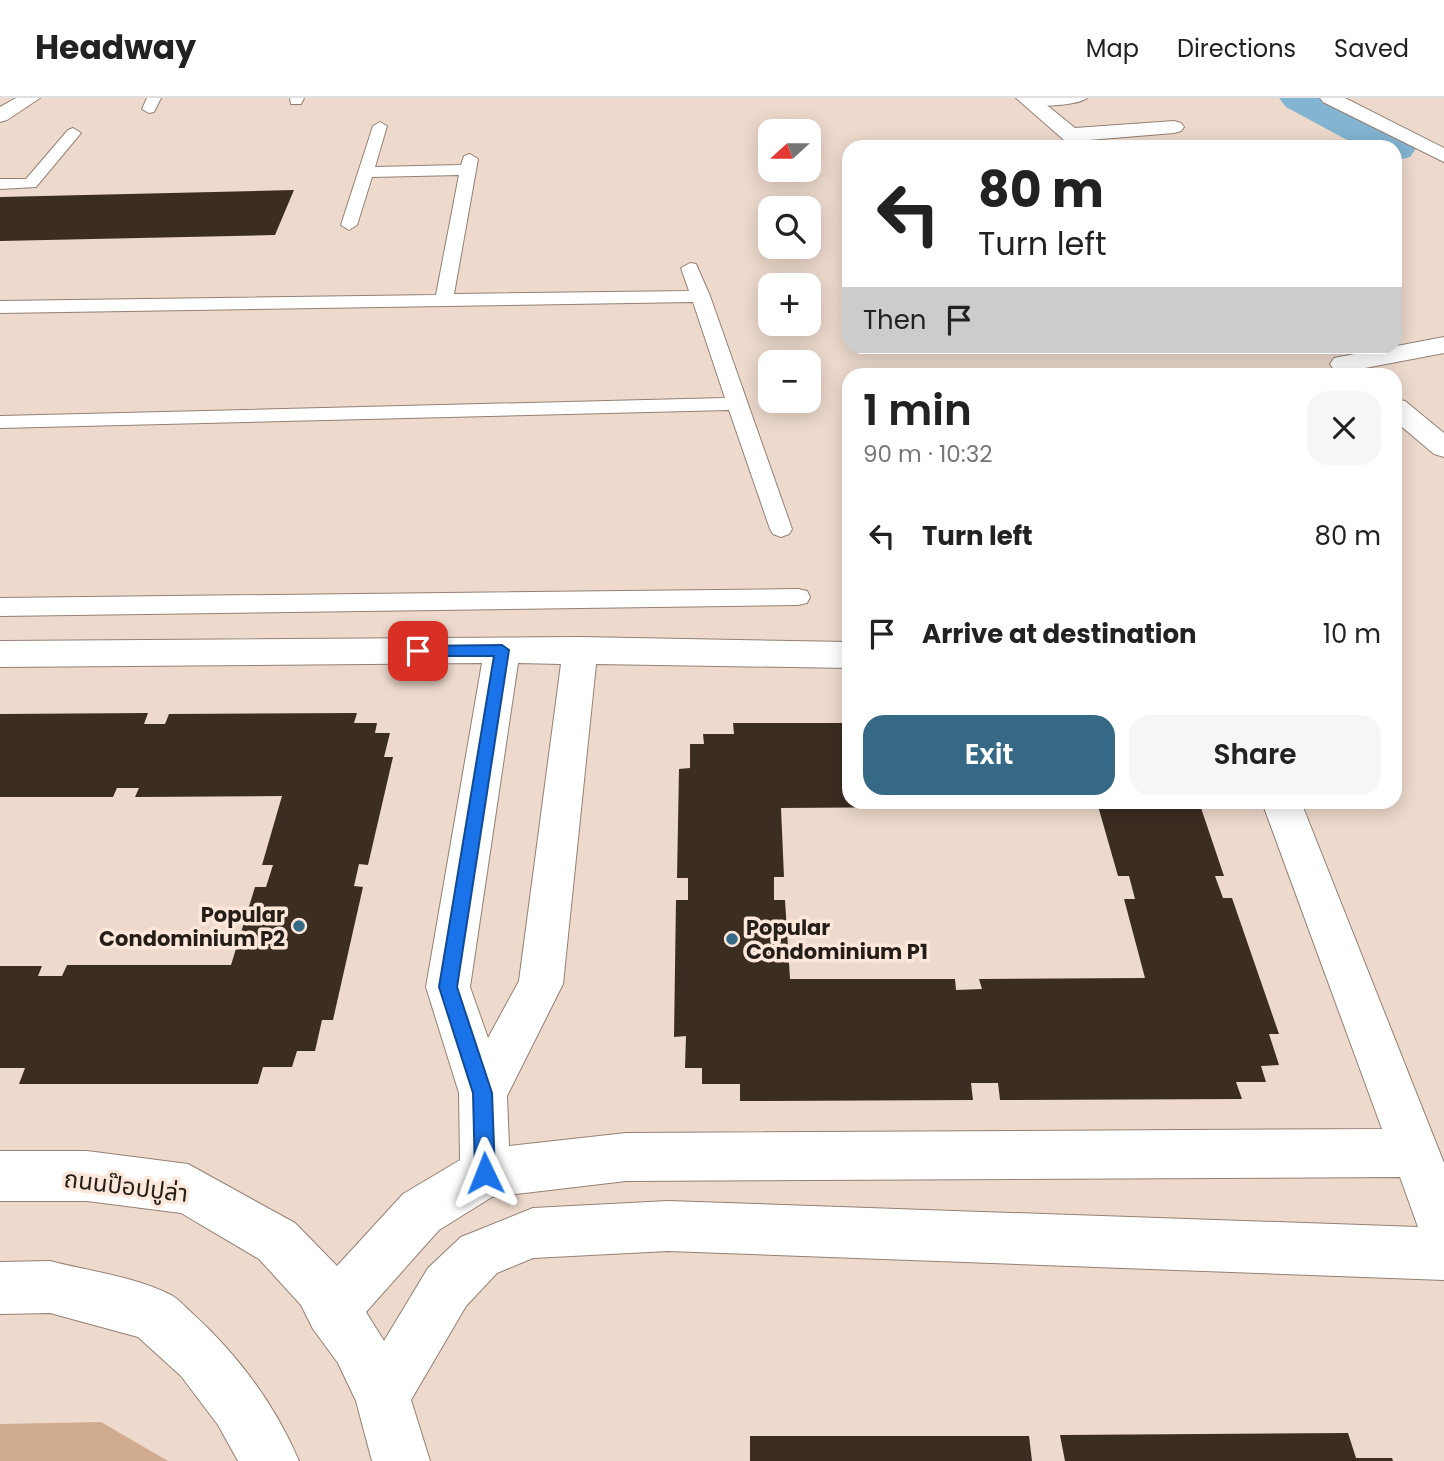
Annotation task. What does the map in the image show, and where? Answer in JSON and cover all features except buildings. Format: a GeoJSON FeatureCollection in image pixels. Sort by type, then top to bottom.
{"type":"FeatureCollection","features":[{"type":"Feature","properties":{"kind":"street"},"geometry":{"type":"LineString","coordinates":[[0,116],[30,98]]}},
{"type":"Feature","properties":{"kind":"street"},"geometry":{"type":"LineString","coordinates":[[1331,98],[1443,155]]}},
{"type":"Feature","properties":{"kind":"street"},"geometry":{"type":"LineString","coordinates":[[1029,100],[1077,140]]}},
{"type":"Feature","properties":{"kind":"street"},"geometry":{"type":"LineString","coordinates":[[1085,140],[1174,127]]}},
{"type":"Feature","properties":{"kind":"street"},"geometry":{"type":"LineString","coordinates":[[1354,368],[1444,345]]}},
{"type":"Feature","properties":{"kind":"street"},"geometry":{"type":"LineString","coordinates":[[1332,354],[1349,368]]}},
{"type":"Feature","properties":{"kind":"street"},"geometry":{"type":"LineString","coordinates":[[1402,413],[1444,448]]}},
{"type":"Feature","properties":{"kind":"street"},"geometry":{"type":"LineString","coordinates":[[485,1173],[483,1093],[448,987],[502,650]]}},
{"type":"Feature","properties":{"kind":"street"},"geometry":{"type":"LineString","coordinates":[[483,1093],[541,984],[580,650]]}},
{"type":"Feature","properties":{"kind":"street"},"geometry":{"type":"LineString","coordinates":[[0,654],[580,650],[842,655]]}},
{"type":"Feature","properties":{"kind":"street"},"geometry":{"type":"LineString","coordinates":[[1285,809],[1444,1228]]}},
{"type":"Feature","properties":{"kind":"street"},"geometry":{"type":"LineString","coordinates":[[332,1310],[421,1212],[485,1173],[626,1157],[1414,1153]]}},
{"type":"Feature","properties":{"kind":"street","name":"ถนนป๊อปปูล่า"},"geometry":{"type":"LineString","coordinates":[[0,1176],[87,1177],[188,1189],[277,1241],[320,1286],[332,1310],[357,1344],[382,1396],[401,1461]]}},
{"type":"Feature","properties":{"kind":"street"},"geometry":{"type":"LineString","coordinates":[[382,1396],[447,1287],[479,1255],[533,1233],[668,1226],[1444,1254]]}},
{"type":"Feature","properties":{"kind":"street"},"geometry":{"type":"LineString","coordinates":[[0,1288],[50,1287],[153,1314],[201,1357],[238,1405],[270,1461]]}},
{"type":"Feature","properties":{"kind":"lane"},"geometry":{"type":"LineString","coordinates":[[1029,100],[1080,98]]}},
{"type":"Feature","properties":{"kind":"lane"},"geometry":{"type":"LineString","coordinates":[[349,225],[380,126]]}},
{"type":"Feature","properties":{"kind":"lane"},"geometry":{"type":"LineString","coordinates":[[0,184],[30,184],[72,133]]}},
{"type":"Feature","properties":{"kind":"lane"},"geometry":{"type":"LineString","coordinates":[[366,172],[469,164],[444,300]]}},
{"type":"Feature","properties":{"kind":"lane"},"geometry":{"type":"LineString","coordinates":[[690,268],[781,529]]}},
{"type":"Feature","properties":{"kind":"lane"},"geometry":{"type":"LineString","coordinates":[[0,307],[701,296]]}},
{"type":"Feature","properties":{"kind":"lane"},"geometry":{"type":"LineString","coordinates":[[0,422],[736,404]]}},
{"type":"Feature","properties":{"kind":"lane"},"geometry":{"type":"LineString","coordinates":[[0,607],[798,597]]}},
{"type":"Feature","properties":{"kind":"shaded area"},"geometry":{"type":"Polygon","coordinates":[[[101,1422],[168,1461],[0,1461],[0,1424],[101,1422]]]}},
{"type":"Feature","properties":{"kind":"waterway"},"geometry":{"type":"LineString","coordinates":[[1301,98],[1381,140]]}},
{"type":"Feature","properties":{"kind":"place","name":"Popular Condominium P2"},"geometry":{"type":"Point","coordinates":[299,926]}},
{"type":"Feature","properties":{"kind":"place","name":"Popular Condominium P1"},"geometry":{"type":"Point","coordinates":[732,939]}},
{"type":"Feature","properties":{"kind":"route"},"geometry":{"type":"LineString","coordinates":[[418,651],[502,650],[448,987],[483,1093],[485,1173]]}}]}
